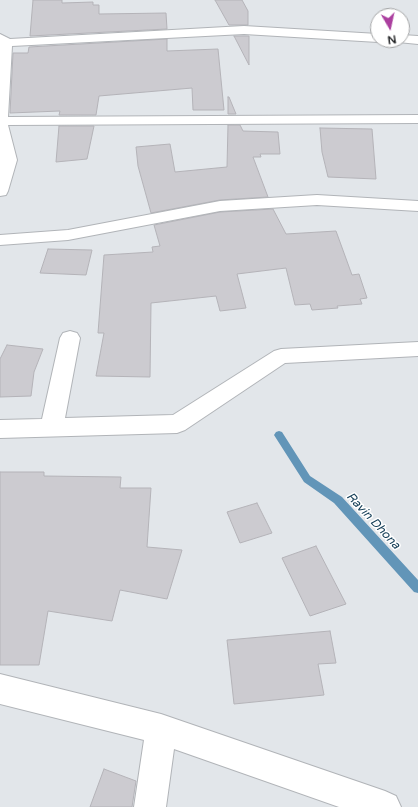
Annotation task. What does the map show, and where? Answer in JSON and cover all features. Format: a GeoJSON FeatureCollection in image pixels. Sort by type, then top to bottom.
{"type":"FeatureCollection","features":[{"type":"Feature","properties":{"kind":"street"},"geometry":{"type":"LineString","coordinates":[[0,191],[9,160],[0,121],[2,41],[244,30],[370,38]]}},
{"type":"Feature","properties":{"kind":"street"},"geometry":{"type":"LineString","coordinates":[[0,121],[418,118]]}},
{"type":"Feature","properties":{"kind":"street"},"geometry":{"type":"LineString","coordinates":[[0,240],[68,235],[220,206],[317,200],[418,206]]}},
{"type":"Feature","properties":{"kind":"street"},"geometry":{"type":"LineString","coordinates":[[52,428],[70,338]]}},
{"type":"Feature","properties":{"kind":"street"},"geometry":{"type":"LineString","coordinates":[[0,429],[177,424],[281,356],[418,349]]}},
{"type":"Feature","properties":{"kind":"street"},"geometry":{"type":"LineString","coordinates":[[0,689],[161,729],[386,807]]}},
{"type":"Feature","properties":{"kind":"street"},"geometry":{"type":"LineString","coordinates":[[150,807],[161,729]]}},
{"type":"Feature","properties":{"kind":"building"},"geometry":{"type":"Polygon","coordinates":[[[33,0],[62,0],[62,3],[93,2],[93,5],[99,5],[99,14],[166,13],[167,29],[30,36],[33,0]]]}},
{"type":"Feature","properties":{"kind":"building"},"geometry":{"type":"Polygon","coordinates":[[[215,0],[242,0],[248,11],[248,25],[229,25],[215,0]]]}},
{"type":"Feature","properties":{"kind":"building"},"geometry":{"type":"Polygon","coordinates":[[[234,36],[249,36],[249,65],[234,36]]]}},
{"type":"Feature","properties":{"kind":"building"},"geometry":{"type":"Polygon","coordinates":[[[167,39],[167,51],[218,49],[224,110],[193,110],[192,88],[99,96],[96,115],[59,115],[60,111],[10,113],[13,53],[28,53],[29,47],[167,39]]]}},
{"type":"Feature","properties":{"kind":"building"},"geometry":{"type":"Polygon","coordinates":[[[229,97],[236,114],[228,114],[229,97]]]}},
{"type":"Feature","properties":{"kind":"building"},"geometry":{"type":"Polygon","coordinates":[[[228,125],[240,125],[243,131],[278,132],[280,154],[260,154],[261,157],[253,157],[268,197],[220,200],[151,213],[138,166],[136,147],[170,144],[175,172],[227,167],[228,125]]]}},
{"type":"Feature","properties":{"kind":"building"},"geometry":{"type":"Polygon","coordinates":[[[59,126],[94,126],[87,159],[56,162],[59,126]]]}},
{"type":"Feature","properties":{"kind":"building"},"geometry":{"type":"Polygon","coordinates":[[[320,128],[372,129],[376,179],[328,177],[322,152],[320,128]]]}},
{"type":"Feature","properties":{"kind":"building"},"geometry":{"type":"Polygon","coordinates":[[[273,209],[286,234],[336,231],[352,275],[359,274],[367,298],[360,299],[362,304],[312,310],[310,304],[295,305],[286,268],[237,274],[246,308],[220,311],[216,296],[151,303],[150,377],[96,376],[104,333],[98,333],[104,255],[153,252],[152,247],[160,246],[154,225],[220,212],[273,209]]]}},
{"type":"Feature","properties":{"kind":"building"},"geometry":{"type":"Polygon","coordinates":[[[48,249],[92,250],[86,275],[40,273],[48,249]]]}},
{"type":"Feature","properties":{"kind":"building"},"geometry":{"type":"Polygon","coordinates":[[[7,345],[43,349],[34,372],[31,396],[0,397],[0,359],[7,345]]]}},
{"type":"Feature","properties":{"kind":"building"},"geometry":{"type":"Polygon","coordinates":[[[0,472],[44,472],[44,476],[121,477],[120,488],[151,488],[147,547],[182,550],[167,599],[120,590],[112,621],[48,611],[39,665],[0,665],[0,472]]]}},
{"type":"Feature","properties":{"kind":"building"},"geometry":{"type":"Polygon","coordinates":[[[257,503],[272,533],[240,543],[227,512],[257,503]]]}},
{"type":"Feature","properties":{"kind":"building"},"geometry":{"type":"Polygon","coordinates":[[[316,546],[346,604],[310,616],[282,558],[316,546]]]}},
{"type":"Feature","properties":{"kind":"building"},"geometry":{"type":"Polygon","coordinates":[[[330,631],[336,663],[318,664],[324,695],[234,704],[227,640],[330,631]]]}},
{"type":"Feature","properties":{"kind":"building"},"geometry":{"type":"Polygon","coordinates":[[[104,769],[136,781],[132,807],[90,807],[104,769]]]}},
{"type":"Feature","properties":{"kind":"waterway","name":"Ravin Dhona"},"geometry":{"type":"LineString","coordinates":[[279,435],[307,479],[338,500],[418,588]]}}]}
